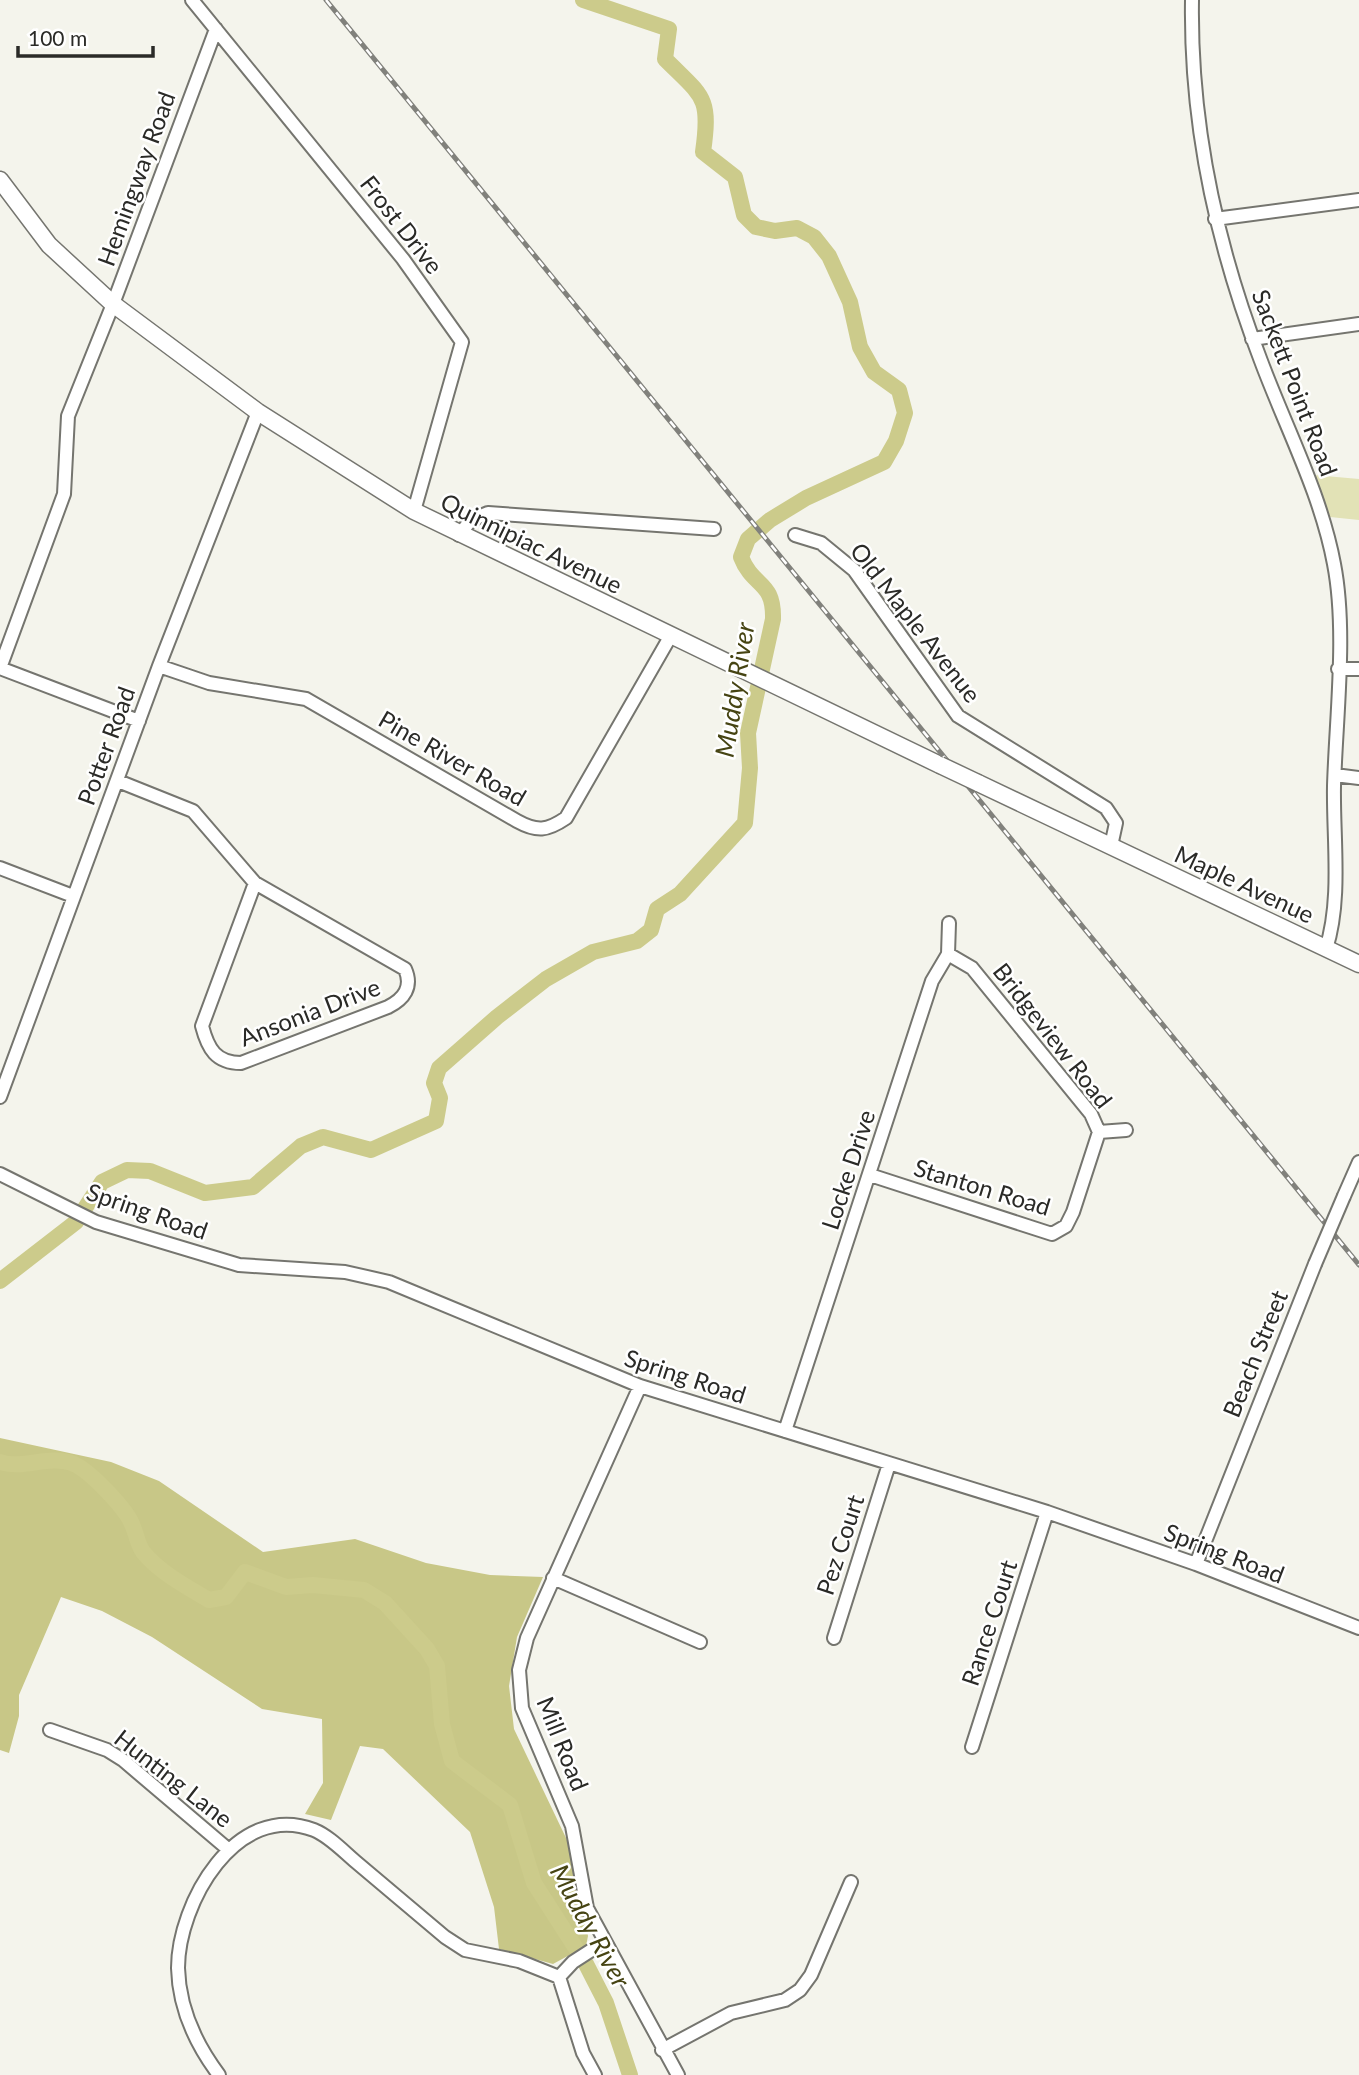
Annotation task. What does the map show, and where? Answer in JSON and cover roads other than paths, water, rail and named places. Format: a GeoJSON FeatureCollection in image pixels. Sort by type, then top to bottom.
{"type":"FeatureCollection","features":[{"type":"Feature","properties":{"kind":"main road","name":"Quinnipiac Avenue"},"geometry":{"type":"LineString","coordinates":[[0,180],[49,245],[113,304],[258,412],[414,511],[670,637],[1111,846]]}},
{"type":"Feature","properties":{"kind":"main road","name":"Maple Avenue"},"geometry":{"type":"LineString","coordinates":[[1111,846],[1359,964]]}},
{"type":"Feature","properties":{"kind":"street","name":"Frost Drive"},"geometry":{"type":"LineString","coordinates":[[192,0],[403,259],[462,342],[414,511]]}},
{"type":"Feature","properties":{"kind":"street","name":"Sackett Point Road"},"geometry":{"type":"LineString","coordinates":[[1192,0],[1199,128],[1214,219],[1252,339],[1329,541],[1337,584],[1334,890],[1326,949]]}},
{"type":"Feature","properties":{"kind":"street","name":"Hemingway Road"},"geometry":{"type":"LineString","coordinates":[[0,668],[64,494],[68,416],[216,29]]}},
{"type":"Feature","properties":{"kind":"street"},"geometry":{"type":"LineString","coordinates":[[1214,219],[1359,200]]}},
{"type":"Feature","properties":{"kind":"street"},"geometry":{"type":"LineString","coordinates":[[1252,339],[1359,324]]}},
{"type":"Feature","properties":{"kind":"street","name":"Potter Road"},"geometry":{"type":"LineString","coordinates":[[0,1097],[72,896],[258,412]]}},
{"type":"Feature","properties":{"kind":"street"},"geometry":{"type":"LineString","coordinates":[[459,535],[471,520],[488,513],[714,529]]}},
{"type":"Feature","properties":{"kind":"street","name":"Old Maple Avenue"},"geometry":{"type":"LineString","coordinates":[[795,535],[821,543],[853,569],[958,716],[1107,808],[1116,823],[1111,846]]}},
{"type":"Feature","properties":{"kind":"street","name":"Pine River Road"},"geometry":{"type":"LineString","coordinates":[[159,666],[209,683],[306,699],[517,821],[540,830],[553,827],[566,818],[670,637]]}},
{"type":"Feature","properties":{"kind":"street"},"geometry":{"type":"LineString","coordinates":[[0,668],[139,721]]}},
{"type":"Feature","properties":{"kind":"street"},"geometry":{"type":"LineString","coordinates":[[1338,670],[1359,669]]}},
{"type":"Feature","properties":{"kind":"street"},"geometry":{"type":"LineString","coordinates":[[1335,775],[1359,778]]}},
{"type":"Feature","properties":{"kind":"street","name":"Ansonia Drive"},"geometry":{"type":"LineString","coordinates":[[118,781],[193,811],[256,883],[405,969],[409,984],[405,995],[387,1007],[242,1063],[219,1058],[208,1048],[202,1026],[256,883]]}},
{"type":"Feature","properties":{"kind":"street"},"geometry":{"type":"LineString","coordinates":[[0,868],[72,896]]}},
{"type":"Feature","properties":{"kind":"street","name":"Locke Drive"},"geometry":{"type":"LineString","coordinates":[[785,1431],[932,981],[948,954],[949,923]]}},
{"type":"Feature","properties":{"kind":"street","name":"Bridgeview Road"},"geometry":{"type":"LineString","coordinates":[[948,954],[972,968],[1091,1114],[1099,1132],[1126,1130]]}},
{"type":"Feature","properties":{"kind":"street","name":"Stanton Road"},"geometry":{"type":"LineString","coordinates":[[870,1175],[1052,1234],[1066,1226],[1073,1212],[1099,1132]]}},
{"type":"Feature","properties":{"kind":"street","name":"Beach Street"},"geometry":{"type":"LineString","coordinates":[[1196,1564],[1315,1264],[1358,1166]]}},
{"type":"Feature","properties":{"kind":"street","name":"Spring Road"},"geometry":{"type":"LineString","coordinates":[[0,1174],[88,1218],[239,1265],[345,1272],[389,1282],[640,1385],[1047,1512],[1196,1564],[1359,1628]]}},
{"type":"Feature","properties":{"kind":"street","name":"Mill Road"},"geometry":{"type":"LineString","coordinates":[[640,1385],[523,1650],[519,1670],[522,1708],[572,1826],[587,1908],[678,2075]]}},
{"type":"Feature","properties":{"kind":"street","name":"Pez Court"},"geometry":{"type":"LineString","coordinates":[[834,1638],[889,1464]]}},
{"type":"Feature","properties":{"kind":"street","name":"Rance Court"},"geometry":{"type":"LineString","coordinates":[[972,1747],[1047,1512]]}},
{"type":"Feature","properties":{"kind":"street"},"geometry":{"type":"LineString","coordinates":[[554,1578],[699,1642]]}},
{"type":"Feature","properties":{"kind":"street","name":"Hunting Lane"},"geometry":{"type":"LineString","coordinates":[[50,1730],[107,1750],[123,1760],[229,1850]]}},
{"type":"Feature","properties":{"kind":"street"},"geometry":{"type":"LineString","coordinates":[[219,2075],[190,2029],[181,1997],[178,1969],[180,1942],[187,1916],[210,1874],[229,1850],[258,1830],[277,1825],[314,1830],[445,1937],[466,1950],[519,1961],[559,1977]]}},
{"type":"Feature","properties":{"kind":"street"},"geometry":{"type":"LineString","coordinates":[[662,2050],[731,2012],[785,2000],[800,1990],[811,1975],[850,1882]]}},
{"type":"Feature","properties":{"kind":"street"},"geometry":{"type":"LineString","coordinates":[[559,1977],[573,1962],[604,1942]]}},
{"type":"Feature","properties":{"kind":"street"},"geometry":{"type":"LineString","coordinates":[[559,1977],[583,2053],[595,2075]]}},
{"type":"Feature","properties":{"kind":"waterway","name":"Muddy River"},"geometry":{"type":"LineString","coordinates":[[0,1281],[76,1222],[102,1182],[127,1170],[150,1171],[205,1193],[253,1187],[301,1146],[323,1137],[371,1150],[436,1121],[440,1098],[434,1083],[439,1068],[497,1017],[546,979],[593,952],[637,941],[651,930],[657,909],[680,894],[745,823],[750,768],[748,733],[773,619],[770,597],[741,557],[748,539],[770,520],[806,498],[884,462],[896,441],[905,413],[899,390],[874,372],[860,347],[850,302],[829,256],[814,237],[797,228],[775,231],[756,227],[744,215],[735,177],[703,152],[705,108],[696,90],[665,59],[669,29],[583,0]]}},
{"type":"Feature","properties":{"kind":"waterway","name":"Muddy River"},"geometry":{"type":"LineString","coordinates":[[0,1462],[18,1464],[65,1461],[81,1468],[106,1490],[127,1515],[141,1549],[150,1559],[174,1579],[209,1600],[226,1597],[245,1572],[286,1587],[313,1585],[364,1590],[385,1603],[427,1649],[437,1666],[442,1724],[452,1761],[510,1805],[534,1883],[586,1964],[606,2003],[630,2075]]}},
{"type":"Feature","properties":{"kind":"railway"},"geometry":{"type":"LineString","coordinates":[[326,0],[1359,1265]]}}]}
